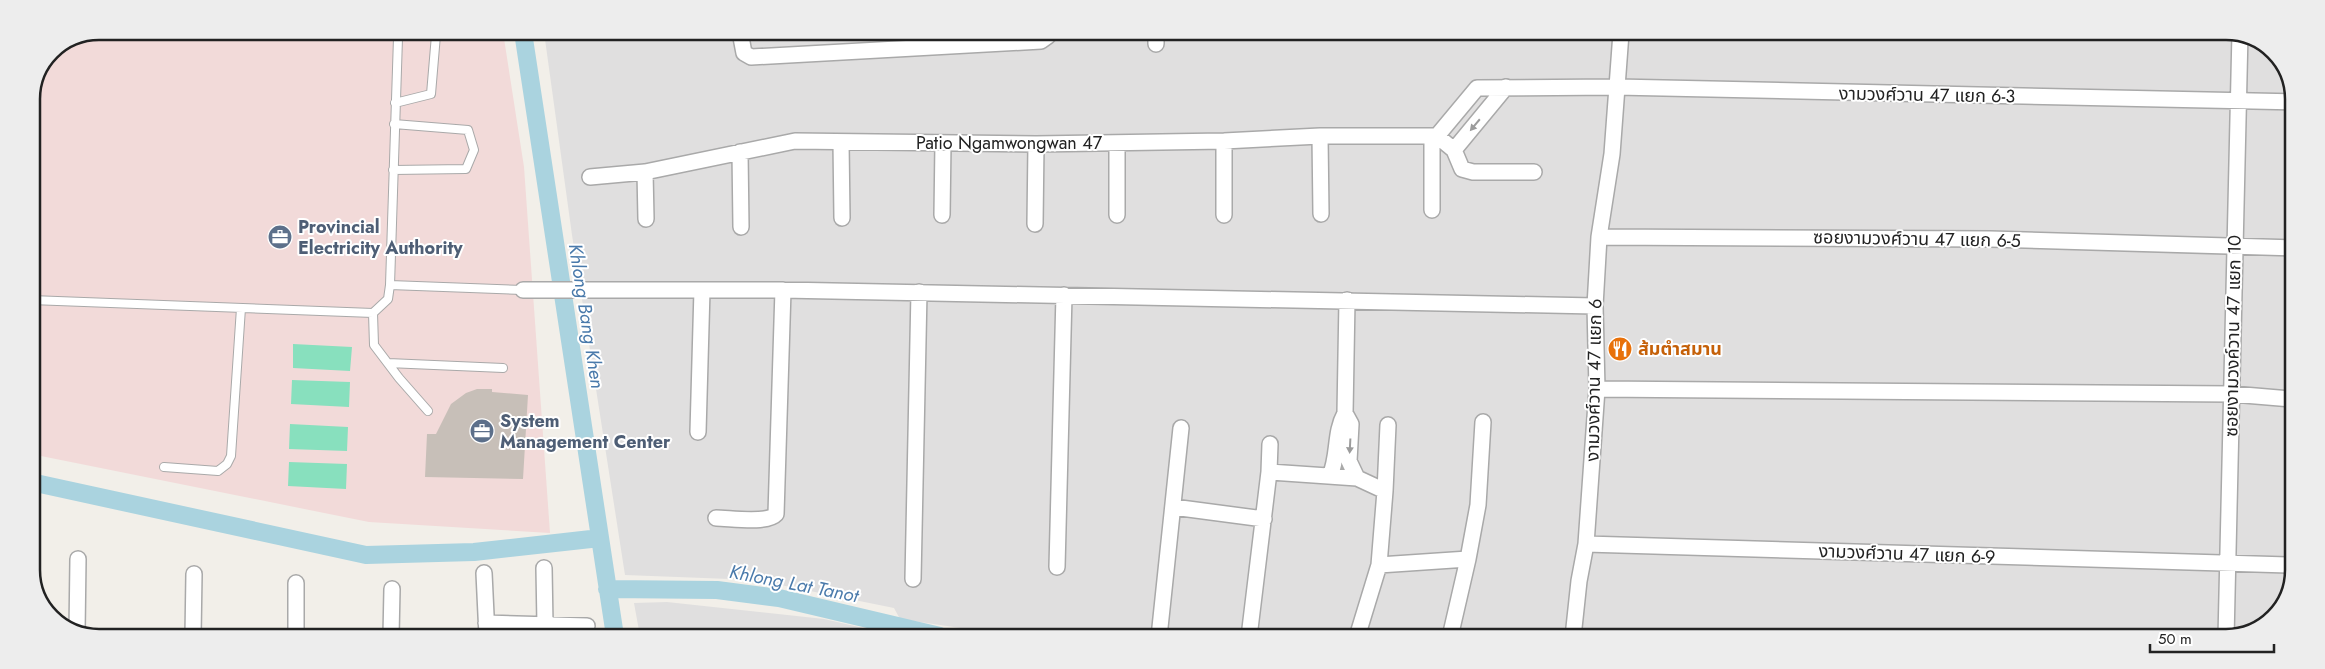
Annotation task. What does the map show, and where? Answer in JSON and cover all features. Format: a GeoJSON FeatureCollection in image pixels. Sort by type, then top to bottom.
{"type":"FeatureCollection","features":[{"type":"Feature","properties":{"kind":"street"},"geometry":{"type":"LineString","coordinates":[[741,40],[744,54],[751,57],[909,50],[950,40]]}},
{"type":"Feature","properties":{"kind":"street"},"geometry":{"type":"LineString","coordinates":[[998,40],[1042,40]]}},
{"type":"Feature","properties":{"kind":"street","name":"งามวงศ์วาน 47 แยก 6"},"geometry":{"type":"LineString","coordinates":[[1574,629],[1579,581],[1586,544],[1597,389],[1595,306],[1599,237],[1612,154],[1620,40]]}},
{"type":"Feature","properties":{"kind":"street","name":"ซอยงามวงค์วาน 47 แยก 10"},"geometry":{"type":"LineString","coordinates":[[2226,629],[2240,42]]}},
{"type":"Feature","properties":{"kind":"street"},"geometry":{"type":"LineString","coordinates":[[1454,150],[1506,87]]}},
{"type":"Feature","properties":{"kind":"street","name":"งามวงศ์วาน 47 แยก 6-3"},"geometry":{"type":"LineString","coordinates":[[1435,136],[1477,88],[1617,87],[2285,102]]}},
{"type":"Feature","properties":{"kind":"street"},"geometry":{"type":"LineString","coordinates":[[1320,136],[1321,214]]}},
{"type":"Feature","properties":{"kind":"street","name":"Patio Ngamwongwan 47"},"geometry":{"type":"LineString","coordinates":[[590,177],[645,172],[795,141],[1036,144],[1224,141],[1320,136],[1435,136]]}},
{"type":"Feature","properties":{"kind":"street"},"geometry":{"type":"LineString","coordinates":[[1435,136],[1454,150],[1462,168],[1473,172],[1534,172]]}},
{"type":"Feature","properties":{"kind":"street"},"geometry":{"type":"LineString","coordinates":[[1432,210],[1435,136]]}},
{"type":"Feature","properties":{"kind":"street"},"geometry":{"type":"LineString","coordinates":[[1224,141],[1224,215]]}},
{"type":"Feature","properties":{"kind":"street"},"geometry":{"type":"LineString","coordinates":[[841,142],[842,218]]}},
{"type":"Feature","properties":{"kind":"street"},"geometry":{"type":"LineString","coordinates":[[942,215],[943,143]]}},
{"type":"Feature","properties":{"kind":"street"},"geometry":{"type":"LineString","coordinates":[[1117,143],[1117,215]]}},
{"type":"Feature","properties":{"kind":"street"},"geometry":{"type":"LineString","coordinates":[[1035,224],[1036,144]]}},
{"type":"Feature","properties":{"kind":"street"},"geometry":{"type":"LineString","coordinates":[[740,152],[741,227]]}},
{"type":"Feature","properties":{"kind":"street"},"geometry":{"type":"LineString","coordinates":[[645,172],[646,219]]}},
{"type":"Feature","properties":{"kind":"street","name":"ซอยงามวงศ์วาน 47 แยก 6-5"},"geometry":{"type":"LineString","coordinates":[[1599,237],[1990,239],[2285,248]]}},
{"type":"Feature","properties":{"kind":"street"},"geometry":{"type":"LineString","coordinates":[[523,290],[597,292],[783,290],[919,292],[1595,306]]}},
{"type":"Feature","properties":{"kind":"street"},"geometry":{"type":"LineString","coordinates":[[698,432],[702,290]]}},
{"type":"Feature","properties":{"kind":"street"},"geometry":{"type":"LineString","coordinates":[[716,518],[763,519],[773,518],[776,514],[783,290]]}},
{"type":"Feature","properties":{"kind":"street"},"geometry":{"type":"LineString","coordinates":[[913,579],[919,292]]}},
{"type":"Feature","properties":{"kind":"street"},"geometry":{"type":"LineString","coordinates":[[1057,567],[1064,295]]}},
{"type":"Feature","properties":{"kind":"street"},"geometry":{"type":"LineString","coordinates":[[1330,476],[1336,462],[1338,425],[1344,413],[1347,300]]}},
{"type":"Feature","properties":{"kind":"street"},"geometry":{"type":"LineString","coordinates":[[1597,389],[2232,394],[2285,398]]}},
{"type":"Feature","properties":{"kind":"street"},"geometry":{"type":"LineString","coordinates":[[1344,413],[1351,424],[1349,461],[1357,478]]}},
{"type":"Feature","properties":{"kind":"street"},"geometry":{"type":"LineString","coordinates":[[1452,629],[1478,505],[1482,422]]}},
{"type":"Feature","properties":{"kind":"street"},"geometry":{"type":"LineString","coordinates":[[1359,629],[1379,565],[1388,425]]}},
{"type":"Feature","properties":{"kind":"street"},"geometry":{"type":"LineString","coordinates":[[1160,629],[1181,428]]}},
{"type":"Feature","properties":{"kind":"street"},"geometry":{"type":"LineString","coordinates":[[1250,629],[1270,472],[1270,444]]}},
{"type":"Feature","properties":{"kind":"street"},"geometry":{"type":"LineString","coordinates":[[1270,472],[1357,478],[1385,491]]}},
{"type":"Feature","properties":{"kind":"street"},"geometry":{"type":"LineString","coordinates":[[1173,508],[1264,519]]}},
{"type":"Feature","properties":{"kind":"street","name":"งามวงศ์วาน 47 แยก 6-9"},"geometry":{"type":"LineString","coordinates":[[1586,544],[2285,565]]}},
{"type":"Feature","properties":{"kind":"street"},"geometry":{"type":"LineString","coordinates":[[77,624],[78,559]]}},
{"type":"Feature","properties":{"kind":"street"},"geometry":{"type":"LineString","coordinates":[[1379,565],[1468,559]]}},
{"type":"Feature","properties":{"kind":"street"},"geometry":{"type":"LineString","coordinates":[[544,568],[545,625]]}},
{"type":"Feature","properties":{"kind":"street"},"geometry":{"type":"LineString","coordinates":[[484,573],[486,629]]}},
{"type":"Feature","properties":{"kind":"street"},"geometry":{"type":"LineString","coordinates":[[193,629],[194,574]]}},
{"type":"Feature","properties":{"kind":"street"},"geometry":{"type":"LineString","coordinates":[[296,583],[296,629]]}},
{"type":"Feature","properties":{"kind":"street"},"geometry":{"type":"LineString","coordinates":[[391,629],[392,589]]}},
{"type":"Feature","properties":{"kind":"street"},"geometry":{"type":"LineString","coordinates":[[498,629],[545,625],[587,626]]}},
{"type":"Feature","properties":{"kind":"lane"},"geometry":{"type":"LineString","coordinates":[[40,300],[373,313],[388,299],[390,286],[398,40]]}},
{"type":"Feature","properties":{"kind":"lane"},"geometry":{"type":"LineString","coordinates":[[395,103],[431,94],[436,40]]}},
{"type":"Feature","properties":{"kind":"lane"},"geometry":{"type":"LineString","coordinates":[[393,170],[466,169],[474,150],[468,130],[394,124]]}},
{"type":"Feature","properties":{"kind":"lane"},"geometry":{"type":"LineString","coordinates":[[390,286],[523,290]]}},
{"type":"Feature","properties":{"kind":"lane"},"geometry":{"type":"LineString","coordinates":[[164,467],[218,471],[227,464],[231,456],[241,308]]}},
{"type":"Feature","properties":{"kind":"lane"},"geometry":{"type":"LineString","coordinates":[[373,313],[374,345],[428,411]]}},
{"type":"Feature","properties":{"kind":"lane"},"geometry":{"type":"LineString","coordinates":[[388,363],[503,368]]}},
{"type":"Feature","properties":{"kind":"shaded area","name":"Provincial Electricity Authority"},"geometry":{"type":"Polygon","coordinates":[[[99,40],[504,40],[524,167],[550,533],[369,522],[40,456],[40,99],[44,76],[57,57],[66,50],[76,44],[99,40]]]}},
{"type":"Feature","properties":{"kind":"shaded area"},"geometry":{"type":"Polygon","coordinates":[[[545,40],[2226,40],[2241,42],[2259,50],[2273,63],[2281,76],[2285,95],[2285,570],[2283,585],[2275,603],[2262,617],[2245,626],[2226,629],[967,629],[900,619],[894,608],[756,580],[625,575],[572,235],[545,40]]]}},
{"type":"Feature","properties":{"kind":"shaded area"},"geometry":{"type":"Polygon","coordinates":[[[667,602],[824,619],[868,629],[639,629],[634,603],[667,602]]]}},
{"type":"Feature","properties":{"kind":"green space"},"geometry":{"type":"Polygon","coordinates":[[[293,344],[352,347],[350,371],[293,368],[293,344]]]}},
{"type":"Feature","properties":{"kind":"green space"},"geometry":{"type":"Polygon","coordinates":[[[292,380],[350,382],[349,407],[291,404],[292,380]]]}},
{"type":"Feature","properties":{"kind":"green space"},"geometry":{"type":"Polygon","coordinates":[[[290,424],[348,427],[347,451],[289,449],[290,424]]]}},
{"type":"Feature","properties":{"kind":"green space"},"geometry":{"type":"Polygon","coordinates":[[[289,462],[347,464],[346,489],[288,486],[289,462]]]}},
{"type":"Feature","properties":{"kind":"building","name":"System Management Center"},"geometry":{"type":"Polygon","coordinates":[[[477,389],[492,389],[492,392],[528,395],[523,479],[425,477],[427,434],[436,434],[451,404],[466,393],[477,389]]]}},
{"type":"Feature","properties":{"kind":"waterway","name":"Khlong Bang Khen"},"geometry":{"type":"LineString","coordinates":[[524,40],[614,629]]}},
{"type":"Feature","properties":{"kind":"waterway"},"geometry":{"type":"LineString","coordinates":[[40,484],[366,555],[474,552],[600,538]]}},
{"type":"Feature","properties":{"kind":"waterway","name":"Khlong Lat Tanot"},"geometry":{"type":"LineString","coordinates":[[607,589],[717,590],[779,598],[910,629]]}},
{"type":"Feature","properties":{"kind":"place","name":"Provincial Electricity Authority"},"geometry":{"type":"Point","coordinates":[280,237]}},
{"type":"Feature","properties":{"kind":"place","name":"ส้มตำสมาน"},"geometry":{"type":"Point","coordinates":[1620,349]}},
{"type":"Feature","properties":{"kind":"place","name":"System Management Center"},"geometry":{"type":"Point","coordinates":[482,431]}}]}
